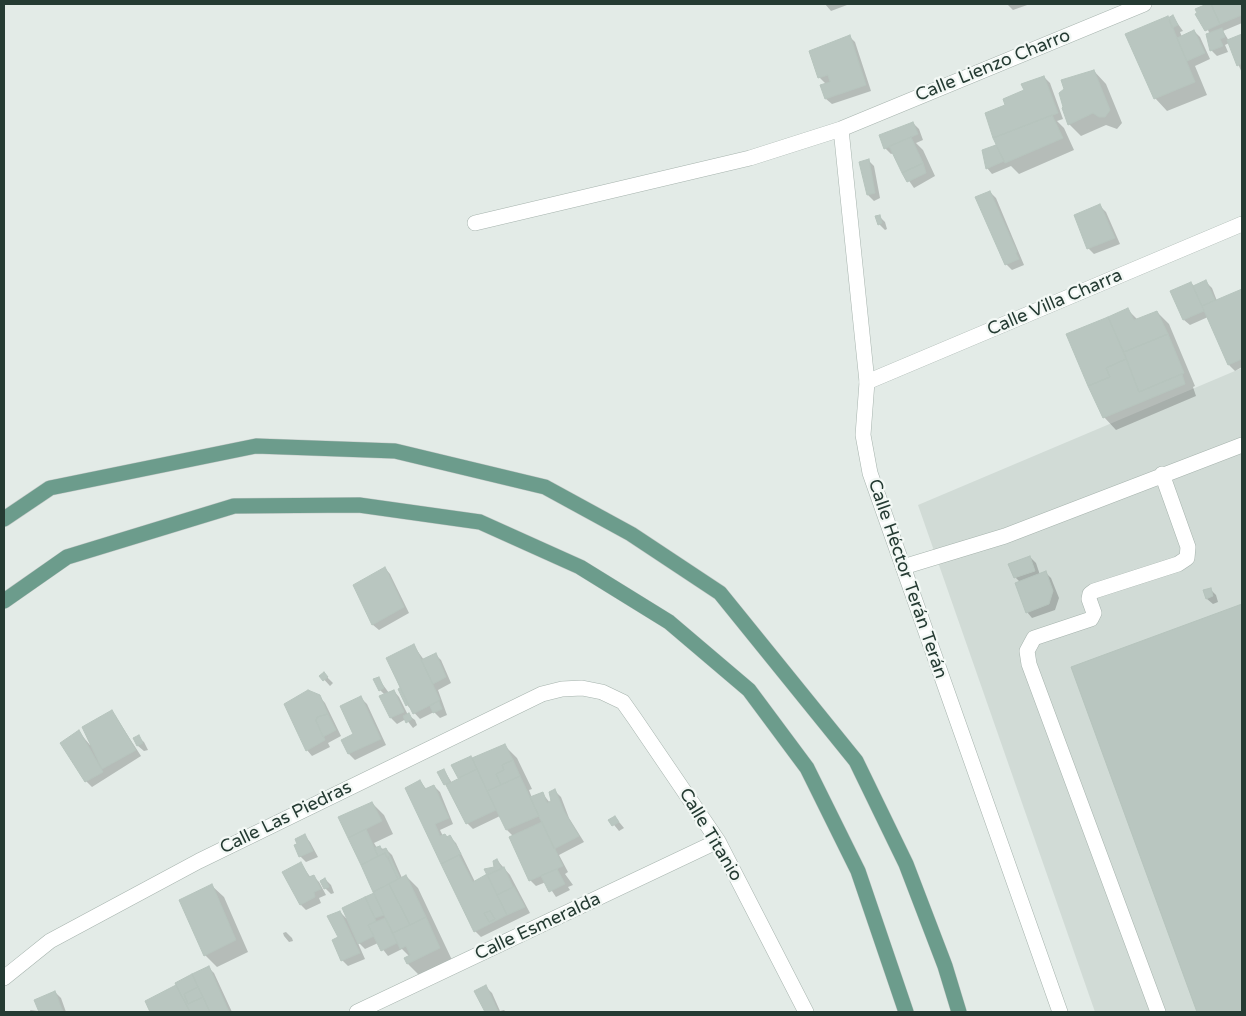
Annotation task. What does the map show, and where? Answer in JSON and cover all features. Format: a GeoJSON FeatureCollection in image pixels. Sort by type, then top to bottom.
{"type":"FeatureCollection","features":[{"type":"Feature","properties":{"kind":"main road"},"geometry":{"type":"LineString","coordinates":[[4,519],[50,488],[256,446],[395,452],[544,487],[631,534],[720,593],[856,761],[906,864],[945,966],[959,1012]]}},
{"type":"Feature","properties":{"kind":"main road"},"geometry":{"type":"LineString","coordinates":[[4,601],[66,557],[234,506],[359,505],[480,522],[580,566],[669,622],[748,690],[807,768],[858,871],[906,1012]]}},
{"type":"Feature","properties":{"kind":"street","name":"Calle Lienzo Charro"},"geometry":{"type":"LineString","coordinates":[[475,223],[750,158],[841,129],[1144,4]]}},
{"type":"Feature","properties":{"kind":"street","name":"Calle Héctor Terán Terán"},"geometry":{"type":"LineString","coordinates":[[841,129],[867,382],[863,435],[870,473],[1060,1012]]}},
{"type":"Feature","properties":{"kind":"street","name":"Calle Villa Charra"},"geometry":{"type":"LineString","coordinates":[[867,382],[1242,224]]}},
{"type":"Feature","properties":{"kind":"street"},"geometry":{"type":"LineString","coordinates":[[903,567],[1005,536],[1162,474],[1242,445]]}},
{"type":"Feature","properties":{"kind":"street"},"geometry":{"type":"LineString","coordinates":[[1158,1012],[1030,664],[1027,651],[1034,638],[1091,619],[1094,613],[1089,599],[1090,594],[1094,591],[1178,564],[1187,558],[1188,547],[1162,474]]}},
{"type":"Feature","properties":{"kind":"street","name":"Calle Titanio"},"geometry":{"type":"LineString","coordinates":[[582,688],[602,692],[622,702],[718,841],[806,1012]]}},
{"type":"Feature","properties":{"kind":"street","name":"Calle Las Piedras"},"geometry":{"type":"LineString","coordinates":[[4,978],[50,941],[199,861],[542,694],[562,689],[582,688]]}},
{"type":"Feature","properties":{"kind":"street","name":"Calle Esmeralda"},"geometry":{"type":"LineString","coordinates":[[357,1012],[718,841]]}},
{"type":"Feature","properties":{"kind":"shaded area"},"geometry":{"type":"Polygon","coordinates":[[[1242,368],[1242,1012],[1095,1012],[918,505],[1242,368]]]}},
{"type":"Feature","properties":{"kind":"building"},"geometry":{"type":"Polygon","coordinates":[[[1211,4],[1220,24],[1205,31],[1195,14],[1197,13],[1195,9],[1211,4]]]}},
{"type":"Feature","properties":{"kind":"building"},"geometry":{"type":"Polygon","coordinates":[[[1211,4],[1242,4],[1242,15],[1220,24],[1211,4]]]}},
{"type":"Feature","properties":{"kind":"building"},"geometry":{"type":"Polygon","coordinates":[[[1173,15],[1178,25],[1172,28],[1168,18],[1173,15]]]}},
{"type":"Feature","properties":{"kind":"building"},"geometry":{"type":"Polygon","coordinates":[[[1168,16],[1195,82],[1154,99],[1125,34],[1168,16]]]}},
{"type":"Feature","properties":{"kind":"building"},"geometry":{"type":"Polygon","coordinates":[[[1222,28],[1225,37],[1220,39],[1223,46],[1210,51],[1206,34],[1222,28]]]}},
{"type":"Feature","properties":{"kind":"building"},"geometry":{"type":"Polygon","coordinates":[[[1194,30],[1205,53],[1187,61],[1177,38],[1194,30]]]}},
{"type":"Feature","properties":{"kind":"building"},"geometry":{"type":"Polygon","coordinates":[[[1242,34],[1242,63],[1237,66],[1227,40],[1242,34]]]}},
{"type":"Feature","properties":{"kind":"building"},"geometry":{"type":"Polygon","coordinates":[[[850,35],[866,85],[825,99],[820,85],[830,82],[828,75],[818,78],[809,51],[850,35]]]}},
{"type":"Feature","properties":{"kind":"building"},"geometry":{"type":"Polygon","coordinates":[[[1094,70],[1110,110],[1105,117],[1099,117],[1093,113],[1068,125],[1059,93],[1064,89],[1061,80],[1094,70]]]}},
{"type":"Feature","properties":{"kind":"building"},"geometry":{"type":"Polygon","coordinates":[[[1044,76],[1058,113],[993,138],[985,113],[1005,105],[1003,99],[1024,90],[1021,84],[1044,76]]]}},
{"type":"Feature","properties":{"kind":"building"},"geometry":{"type":"Polygon","coordinates":[[[1052,115],[1063,138],[1005,163],[993,138],[1052,115]]]}},
{"type":"Feature","properties":{"kind":"building"},"geometry":{"type":"Polygon","coordinates":[[[913,122],[918,134],[884,149],[879,135],[913,122]]]}},
{"type":"Feature","properties":{"kind":"building"},"geometry":{"type":"Polygon","coordinates":[[[911,137],[923,163],[902,173],[889,146],[911,137]]]}},
{"type":"Feature","properties":{"kind":"building"},"geometry":{"type":"Polygon","coordinates":[[[996,145],[1004,161],[986,169],[982,150],[996,145]]]}},
{"type":"Feature","properties":{"kind":"building"},"geometry":{"type":"Polygon","coordinates":[[[869,159],[875,193],[867,195],[859,162],[869,159]]]}},
{"type":"Feature","properties":{"kind":"building"},"geometry":{"type":"Polygon","coordinates":[[[923,163],[926,173],[907,182],[902,173],[923,163]]]}},
{"type":"Feature","properties":{"kind":"building"},"geometry":{"type":"Polygon","coordinates":[[[990,191],[1019,259],[1005,265],[975,197],[990,191]]]}},
{"type":"Feature","properties":{"kind":"building"},"geometry":{"type":"Polygon","coordinates":[[[1100,204],[1115,238],[1087,249],[1074,215],[1100,204]]]}},
{"type":"Feature","properties":{"kind":"building"},"geometry":{"type":"Polygon","coordinates":[[[880,215],[882,223],[878,225],[875,216],[880,215]]]}},
{"type":"Feature","properties":{"kind":"building"},"geometry":{"type":"Polygon","coordinates":[[[1206,280],[1215,300],[1202,306],[1193,286],[1206,280]]]}},
{"type":"Feature","properties":{"kind":"building"},"geometry":{"type":"Polygon","coordinates":[[[1191,282],[1204,311],[1183,320],[1170,291],[1191,282]]]}},
{"type":"Feature","properties":{"kind":"building"},"geometry":{"type":"Polygon","coordinates":[[[1242,289],[1242,359],[1228,365],[1202,306],[1242,289]]]}},
{"type":"Feature","properties":{"kind":"building"},"geometry":{"type":"Polygon","coordinates":[[[1128,308],[1134,320],[1157,311],[1168,334],[1124,352],[1108,317],[1128,308]]]}},
{"type":"Feature","properties":{"kind":"building"},"geometry":{"type":"Polygon","coordinates":[[[1108,317],[1126,359],[1106,368],[1110,377],[1088,386],[1066,334],[1108,317]]]}},
{"type":"Feature","properties":{"kind":"building"},"geometry":{"type":"Polygon","coordinates":[[[1168,334],[1184,373],[1139,392],[1124,352],[1168,334]]]}},
{"type":"Feature","properties":{"kind":"building"},"geometry":{"type":"Polygon","coordinates":[[[1126,359],[1139,392],[1182,374],[1185,384],[1103,418],[1088,386],[1110,377],[1106,368],[1126,359]]]}},
{"type":"Feature","properties":{"kind":"building"},"geometry":{"type":"Polygon","coordinates":[[[1030,556],[1035,571],[1014,578],[1008,564],[1030,556]]]}},
{"type":"Feature","properties":{"kind":"building"},"geometry":{"type":"Polygon","coordinates":[[[385,567],[404,607],[372,625],[353,585],[385,567]]]}},
{"type":"Feature","properties":{"kind":"building"},"geometry":{"type":"Polygon","coordinates":[[[1046,571],[1053,591],[1049,604],[1026,613],[1015,583],[1046,571]]]}},
{"type":"Feature","properties":{"kind":"building"},"geometry":{"type":"Polygon","coordinates":[[[1211,588],[1213,596],[1206,599],[1203,590],[1211,588]]]}},
{"type":"Feature","properties":{"kind":"building"},"geometry":{"type":"Polygon","coordinates":[[[1242,604],[1242,1012],[1197,1012],[1071,667],[1242,604]]]}},
{"type":"Feature","properties":{"kind":"building"},"geometry":{"type":"Polygon","coordinates":[[[414,644],[440,700],[413,714],[386,658],[414,644]]]}},
{"type":"Feature","properties":{"kind":"building"},"geometry":{"type":"Polygon","coordinates":[[[436,653],[446,677],[433,684],[421,660],[436,653]]]}},
{"type":"Feature","properties":{"kind":"building"},"geometry":{"type":"Polygon","coordinates":[[[324,672],[328,677],[323,681],[319,676],[324,672]]]}},
{"type":"Feature","properties":{"kind":"building"},"geometry":{"type":"Polygon","coordinates":[[[379,677],[384,688],[379,691],[373,679],[379,677]]]}},
{"type":"Feature","properties":{"kind":"building"},"geometry":{"type":"Polygon","coordinates":[[[400,688],[408,704],[406,706],[398,689],[400,688]]]}},
{"type":"Feature","properties":{"kind":"building"},"geometry":{"type":"Polygon","coordinates":[[[308,690],[320,695],[328,714],[317,717],[316,721],[325,740],[306,751],[284,704],[308,690]]]}},
{"type":"Feature","properties":{"kind":"building"},"geometry":{"type":"Polygon","coordinates":[[[394,690],[404,712],[390,718],[379,696],[394,690]]]}},
{"type":"Feature","properties":{"kind":"building"},"geometry":{"type":"Polygon","coordinates":[[[361,696],[381,739],[348,754],[341,740],[353,734],[340,706],[361,696]]]}},
{"type":"Feature","properties":{"kind":"building"},"geometry":{"type":"Polygon","coordinates":[[[439,701],[442,709],[433,713],[430,706],[439,701]]]}},
{"type":"Feature","properties":{"kind":"building"},"geometry":{"type":"Polygon","coordinates":[[[112,710],[136,750],[102,769],[82,727],[112,710]]]}},
{"type":"Feature","properties":{"kind":"building"},"geometry":{"type":"Polygon","coordinates":[[[409,713],[412,719],[406,723],[403,716],[409,713]]]}},
{"type":"Feature","properties":{"kind":"building"},"geometry":{"type":"Polygon","coordinates":[[[328,714],[336,730],[323,737],[316,721],[317,717],[328,714]]]}},
{"type":"Feature","properties":{"kind":"building"},"geometry":{"type":"Polygon","coordinates":[[[79,730],[103,772],[85,782],[60,743],[79,730]]]}},
{"type":"Feature","properties":{"kind":"building"},"geometry":{"type":"Polygon","coordinates":[[[139,735],[143,743],[137,746],[133,738],[139,735]]]}},
{"type":"Feature","properties":{"kind":"building"},"geometry":{"type":"Polygon","coordinates":[[[505,744],[513,760],[502,765],[504,770],[496,774],[501,785],[487,791],[472,758],[505,744]]]}},
{"type":"Feature","properties":{"kind":"building"},"geometry":{"type":"Polygon","coordinates":[[[471,756],[477,769],[458,778],[451,765],[471,756]]]}},
{"type":"Feature","properties":{"kind":"building"},"geometry":{"type":"Polygon","coordinates":[[[513,760],[520,776],[501,785],[496,774],[504,770],[502,765],[513,760]]]}},
{"type":"Feature","properties":{"kind":"building"},"geometry":{"type":"Polygon","coordinates":[[[444,769],[450,782],[444,785],[437,772],[444,769]]]}},
{"type":"Feature","properties":{"kind":"building"},"geometry":{"type":"Polygon","coordinates":[[[477,769],[496,810],[466,824],[446,785],[477,769]]]}},
{"type":"Feature","properties":{"kind":"building"},"geometry":{"type":"Polygon","coordinates":[[[520,776],[539,816],[506,830],[487,791],[520,776]]]}},
{"type":"Feature","properties":{"kind":"building"},"geometry":{"type":"Polygon","coordinates":[[[420,780],[425,789],[434,785],[449,818],[435,824],[440,836],[445,834],[447,837],[450,835],[461,854],[441,864],[405,788],[420,780]]]}},
{"type":"Feature","properties":{"kind":"building"},"geometry":{"type":"Polygon","coordinates":[[[555,789],[564,811],[579,836],[554,849],[530,797],[543,792],[547,803],[551,801],[549,792],[555,789]]]}},
{"type":"Feature","properties":{"kind":"building"},"geometry":{"type":"Polygon","coordinates":[[[372,802],[382,821],[348,838],[338,817],[372,802]]]}},
{"type":"Feature","properties":{"kind":"building"},"geometry":{"type":"Polygon","coordinates":[[[615,816],[619,822],[612,826],[608,820],[615,816]]]}},
{"type":"Feature","properties":{"kind":"building"},"geometry":{"type":"Polygon","coordinates":[[[542,822],[563,866],[529,881],[509,837],[542,822]]]}},
{"type":"Feature","properties":{"kind":"building"},"geometry":{"type":"Polygon","coordinates":[[[366,829],[378,856],[361,865],[348,838],[366,829]]]}},
{"type":"Feature","properties":{"kind":"building"},"geometry":{"type":"Polygon","coordinates":[[[305,834],[313,851],[299,857],[294,845],[297,844],[295,839],[305,834]]]}},
{"type":"Feature","properties":{"kind":"building"},"geometry":{"type":"Polygon","coordinates":[[[380,846],[382,850],[386,848],[400,878],[398,879],[385,853],[378,856],[374,848],[380,846]]]}},
{"type":"Feature","properties":{"kind":"building"},"geometry":{"type":"Polygon","coordinates":[[[385,853],[398,879],[373,892],[361,865],[385,853]]]}},
{"type":"Feature","properties":{"kind":"building"},"geometry":{"type":"Polygon","coordinates":[[[459,855],[473,882],[487,874],[507,915],[474,932],[441,864],[459,855]],[[490,911],[484,913],[489,922],[495,919],[490,911]]]}},
{"type":"Feature","properties":{"kind":"building"},"geometry":{"type":"Polygon","coordinates":[[[497,859],[502,869],[487,875],[484,869],[494,867],[493,861],[497,859]]]}},
{"type":"Feature","properties":{"kind":"building"},"geometry":{"type":"Polygon","coordinates":[[[301,862],[309,877],[314,875],[321,889],[314,892],[315,897],[300,905],[282,872],[301,862]]]}},
{"type":"Feature","properties":{"kind":"building"},"geometry":{"type":"Polygon","coordinates":[[[504,867],[513,887],[497,895],[487,875],[504,867]]]}},
{"type":"Feature","properties":{"kind":"building"},"geometry":{"type":"Polygon","coordinates":[[[557,869],[565,884],[549,892],[541,876],[557,869]]]}},
{"type":"Feature","properties":{"kind":"building"},"geometry":{"type":"Polygon","coordinates":[[[406,875],[426,917],[410,925],[389,884],[406,875]]]}},
{"type":"Feature","properties":{"kind":"building"},"geometry":{"type":"Polygon","coordinates":[[[325,878],[329,887],[324,889],[320,881],[325,878]]]}},
{"type":"Feature","properties":{"kind":"building"},"geometry":{"type":"Polygon","coordinates":[[[212,884],[236,940],[204,956],[179,900],[212,884]]]}},
{"type":"Feature","properties":{"kind":"building"},"geometry":{"type":"Polygon","coordinates":[[[389,884],[410,925],[393,933],[373,892],[389,884]]]}},
{"type":"Feature","properties":{"kind":"building"},"geometry":{"type":"Polygon","coordinates":[[[514,887],[525,907],[507,915],[497,895],[514,887]]]}},
{"type":"Feature","properties":{"kind":"building"},"geometry":{"type":"Polygon","coordinates":[[[374,893],[384,915],[375,918],[365,897],[374,893]]]}},
{"type":"Feature","properties":{"kind":"building"},"geometry":{"type":"Polygon","coordinates":[[[365,897],[376,921],[368,925],[374,936],[358,944],[342,908],[365,897]]]}},
{"type":"Feature","properties":{"kind":"building"},"geometry":{"type":"Polygon","coordinates":[[[340,911],[360,953],[341,961],[332,940],[338,937],[327,916],[340,911]]]}},
{"type":"Feature","properties":{"kind":"building"},"geometry":{"type":"Polygon","coordinates":[[[490,911],[495,919],[489,922],[484,913],[490,911]]]}},
{"type":"Feature","properties":{"kind":"building"},"geometry":{"type":"Polygon","coordinates":[[[426,917],[440,948],[407,964],[404,958],[410,955],[406,946],[400,949],[393,933],[426,917]]]}},
{"type":"Feature","properties":{"kind":"building"},"geometry":{"type":"Polygon","coordinates":[[[385,918],[397,943],[381,951],[368,925],[385,918]]]}},
{"type":"Feature","properties":{"kind":"building"},"geometry":{"type":"Polygon","coordinates":[[[209,966],[229,1012],[210,1012],[192,974],[209,966]]]}},
{"type":"Feature","properties":{"kind":"building"},"geometry":{"type":"Polygon","coordinates":[[[192,974],[198,987],[184,994],[188,1004],[203,997],[210,1012],[190,1012],[175,983],[192,974]]]}},
{"type":"Feature","properties":{"kind":"building"},"geometry":{"type":"Polygon","coordinates":[[[176,985],[190,1012],[150,1012],[145,1001],[176,985]]]}},
{"type":"Feature","properties":{"kind":"building"},"geometry":{"type":"Polygon","coordinates":[[[486,985],[498,1012],[485,1012],[474,991],[486,985]]]}},
{"type":"Feature","properties":{"kind":"building"},"geometry":{"type":"Polygon","coordinates":[[[198,987],[203,997],[188,1004],[184,994],[198,987]]]}},
{"type":"Feature","properties":{"kind":"building"},"geometry":{"type":"Polygon","coordinates":[[[55,991],[63,1012],[39,1012],[34,1000],[55,991]]]}}]}
